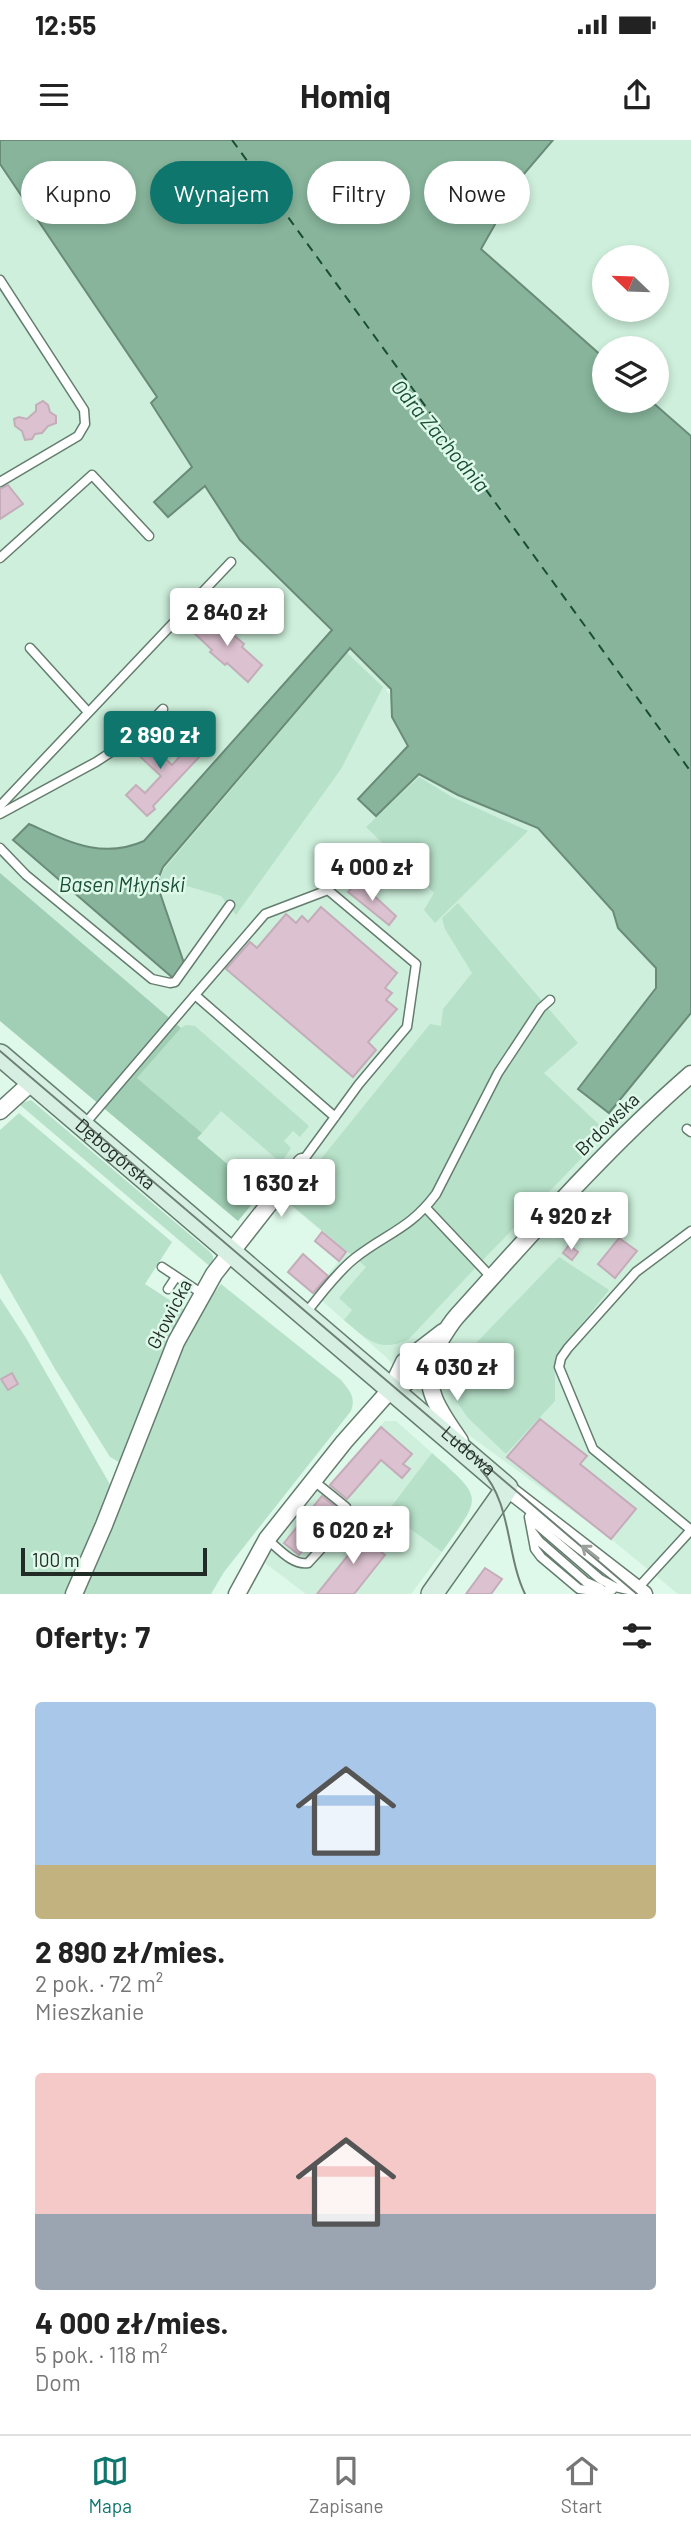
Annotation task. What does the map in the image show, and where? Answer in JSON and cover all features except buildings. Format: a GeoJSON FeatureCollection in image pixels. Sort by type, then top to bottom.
{"type":"FeatureCollection","features":[{"type":"Feature","properties":{"kind":"street","name":"Dębogórska"},"geometry":{"type":"LineString","coordinates":[[0,1055],[230,1252]]}},
{"type":"Feature","properties":{"kind":"street","name":"Brdowska"},"geometry":{"type":"LineString","coordinates":[[391,1389],[404,1362],[444,1331],[607,1152],[691,1074]]}},
{"type":"Feature","properties":{"kind":"street"},"geometry":{"type":"LineString","coordinates":[[0,1111],[32,1082]]}},
{"type":"Feature","properties":{"kind":"street","name":"Głowicka"},"geometry":{"type":"LineString","coordinates":[[74,1594],[176,1342],[201,1293],[302,1162]]}},
{"type":"Feature","properties":{"kind":"street","name":"Ludowa"},"geometry":{"type":"LineString","coordinates":[[230,1252],[520,1500],[639,1592]]}},
{"type":"Feature","properties":{"kind":"street","name":"Brdowska"},"geometry":{"type":"LineString","coordinates":[[391,1389],[415,1378],[444,1331]]}},
{"type":"Feature","properties":{"kind":"street","name":"Brdowska"},"geometry":{"type":"LineString","coordinates":[[435,1348],[429,1368],[431,1392],[440,1411],[471,1457]]}},
{"type":"Feature","properties":{"kind":"street"},"geometry":{"type":"LineString","coordinates":[[237,1594],[267,1539],[344,1442],[391,1389]]}},
{"type":"Feature","properties":{"kind":"street"},"geometry":{"type":"LineString","coordinates":[[432,1594],[520,1500]]}},
{"type":"Feature","properties":{"kind":"lane"},"geometry":{"type":"LineString","coordinates":[[0,280],[84,410],[85,424],[78,436],[0,482]]}},
{"type":"Feature","properties":{"kind":"lane"},"geometry":{"type":"LineString","coordinates":[[0,558],[92,475],[149,536]]}},
{"type":"Feature","properties":{"kind":"lane"},"geometry":{"type":"LineString","coordinates":[[0,806],[231,562]]}},
{"type":"Feature","properties":{"kind":"lane"},"geometry":{"type":"LineString","coordinates":[[30,648],[88,712]]}},
{"type":"Feature","properties":{"kind":"lane"},"geometry":{"type":"LineString","coordinates":[[0,814],[96,762],[140,733],[163,709]]}},
{"type":"Feature","properties":{"kind":"lane"},"geometry":{"type":"LineString","coordinates":[[0,848],[26,876],[152,979],[161,982],[175,982],[230,905]]}},
{"type":"Feature","properties":{"kind":"lane","name":"Głowicka"},"geometry":{"type":"LineString","coordinates":[[195,995],[265,914],[328,890],[416,964],[407,1027],[359,1084],[302,1162]]}},
{"type":"Feature","properties":{"kind":"lane"},"geometry":{"type":"LineString","coordinates":[[83,1126],[195,995],[335,1117]]}},
{"type":"Feature","properties":{"kind":"lane"},"geometry":{"type":"LineString","coordinates":[[304,1315],[353,1259],[402,1229],[426,1208],[436,1194],[498,1073],[541,1008],[550,1000]]}},
{"type":"Feature","properties":{"kind":"lane"},"geometry":{"type":"LineString","coordinates":[[426,1208],[492,1278]]}},
{"type":"Feature","properties":{"kind":"lane"},"geometry":{"type":"LineString","coordinates":[[520,1500],[538,1541],[588,1584],[612,1590],[639,1592],[691,1530],[593,1449],[559,1367],[568,1348],[636,1272],[691,1230]]}},
{"type":"Feature","properties":{"kind":"lane"},"geometry":{"type":"LineString","coordinates":[[162,1267],[201,1293]]}},
{"type":"Feature","properties":{"kind":"lane"},"geometry":{"type":"LineString","coordinates":[[168,1289],[176,1276]]}},
{"type":"Feature","properties":{"kind":"lane"},"geometry":{"type":"LineString","coordinates":[[267,1539],[296,1562],[303,1564],[309,1563],[331,1536],[344,1519],[345,1507],[314,1481]]}},
{"type":"Feature","properties":{"kind":"shaded area"},"geometry":{"type":"Polygon","coordinates":[[[553,140],[691,140],[691,436],[665,413],[669,413],[669,336],[592,336],[592,347],[481,249],[495,224],[530,224],[530,167],[553,140]]]}},
{"type":"Feature","properties":{"kind":"shaded area"},"geometry":{"type":"Polygon","coordinates":[[[0,164],[21,195],[21,224],[40,224],[157,398],[151,403],[240,540],[392,689],[385,689],[406,711],[544,819],[691,984],[691,1594],[678,1594],[611,1539],[470,1436],[417,1391],[385,1356],[313,1293],[346,1252],[268,1186],[238,1221],[112,1107],[180,1028],[0,874],[0,164]]]}},
{"type":"Feature","properties":{"kind":"shaded area"},"geometry":{"type":"Polygon","coordinates":[[[347,653],[383,687],[341,769],[236,915],[221,896],[187,886],[162,890],[160,878],[164,869],[347,653]]]}},
{"type":"Feature","properties":{"kind":"shaded area"},"geometry":{"type":"Polygon","coordinates":[[[419,777],[452,797],[528,831],[435,923],[424,910],[434,893],[366,827],[419,777]]]}},
{"type":"Feature","properties":{"kind":"shaded area"},"geometry":{"type":"Polygon","coordinates":[[[0,873],[181,1028],[137,1078],[202,1133],[197,1138],[261,1193],[238,1221],[0,1021],[0,873]]]}},
{"type":"Feature","properties":{"kind":"shaded area"},"geometry":{"type":"Polygon","coordinates":[[[458,903],[578,1043],[544,1073],[607,1132],[409,1339],[381,1345],[344,1320],[352,1310],[339,1298],[366,1267],[289,1203],[306,1184],[312,1170],[430,1024],[441,1026],[443,1009],[472,973],[445,929],[442,918],[458,903]]]}},
{"type":"Feature","properties":{"kind":"shaded area"},"geometry":{"type":"Polygon","coordinates":[[[186,1025],[195,1026],[309,1126],[300,1137],[293,1131],[284,1141],[291,1148],[281,1163],[221,1111],[202,1133],[137,1078],[186,1025]]]}},
{"type":"Feature","properties":{"kind":"shaded area"},"geometry":{"type":"Polygon","coordinates":[[[31,1100],[209,1251],[213,1256],[213,1269],[19,1104],[31,1100]]]}},
{"type":"Feature","properties":{"kind":"shaded area"},"geometry":{"type":"Polygon","coordinates":[[[19,1113],[172,1242],[145,1284],[185,1310],[125,1457],[119,1462],[110,1457],[0,1273],[0,1130],[19,1113]]]}},
{"type":"Feature","properties":{"kind":"shaded area"},"geometry":{"type":"Polygon","coordinates":[[[559,1257],[609,1290],[555,1357],[555,1401],[506,1454],[468,1418],[454,1398],[454,1366],[559,1257]]]}},
{"type":"Feature","properties":{"kind":"shaded area"},"geometry":{"type":"Polygon","coordinates":[[[221,1284],[341,1380],[352,1398],[351,1411],[224,1572],[211,1594],[79,1594],[190,1325],[221,1284]]]}},
{"type":"Feature","properties":{"kind":"shaded area"},"geometry":{"type":"Polygon","coordinates":[[[0,1298],[112,1488],[65,1594],[0,1594],[0,1298]]]}},
{"type":"Feature","properties":{"kind":"shaded area"},"geometry":{"type":"Polygon","coordinates":[[[385,1421],[396,1421],[432,1453],[387,1512],[442,1552],[411,1594],[306,1594],[265,1563],[275,1543],[320,1489],[324,1492],[385,1421]]]}},
{"type":"Feature","properties":{"kind":"shaded area"},"geometry":{"type":"Polygon","coordinates":[[[432,1453],[462,1480],[472,1499],[465,1519],[442,1552],[387,1512],[432,1453]]]}},
{"type":"Feature","properties":{"kind":"water"},"geometry":{"type":"Polygon","coordinates":[[[0,140],[553,140],[530,167],[530,161],[424,161],[424,224],[495,224],[481,249],[592,347],[592,413],[665,413],[691,436],[691,1013],[609,1113],[578,1089],[656,988],[656,968],[618,928],[613,911],[538,828],[458,795],[419,774],[376,816],[358,799],[408,746],[392,717],[391,689],[350,648],[163,867],[159,877],[159,890],[184,963],[173,978],[13,840],[29,824],[85,846],[113,849],[144,841],[332,630],[240,540],[205,486],[168,517],[154,502],[192,467],[151,403],[157,397],[40,224],[136,224],[136,161],[21,161],[21,195],[0,164],[0,140]]]}},
{"type":"Feature","properties":{"kind":"ferry route"},"geometry":{"type":"LineString","coordinates":[[232,140],[691,772]]}},
{"type":"Feature","properties":{"kind":"tram line"},"geometry":{"type":"LineString","coordinates":[[0,1051],[637,1594]]}},
{"type":"Feature","properties":{"kind":"tram line"},"geometry":{"type":"LineString","coordinates":[[481,1470],[491,1483],[504,1513],[514,1563],[525,1594]]}},
{"type":"Feature","properties":{"kind":"water label","name":"Odra Zachodnia"},"geometry":{"type":"Point","coordinates":[440,436]}},
{"type":"Feature","properties":{"kind":"water label","name":"Basen Młyński"},"geometry":{"type":"Point","coordinates":[122,885]}}]}
